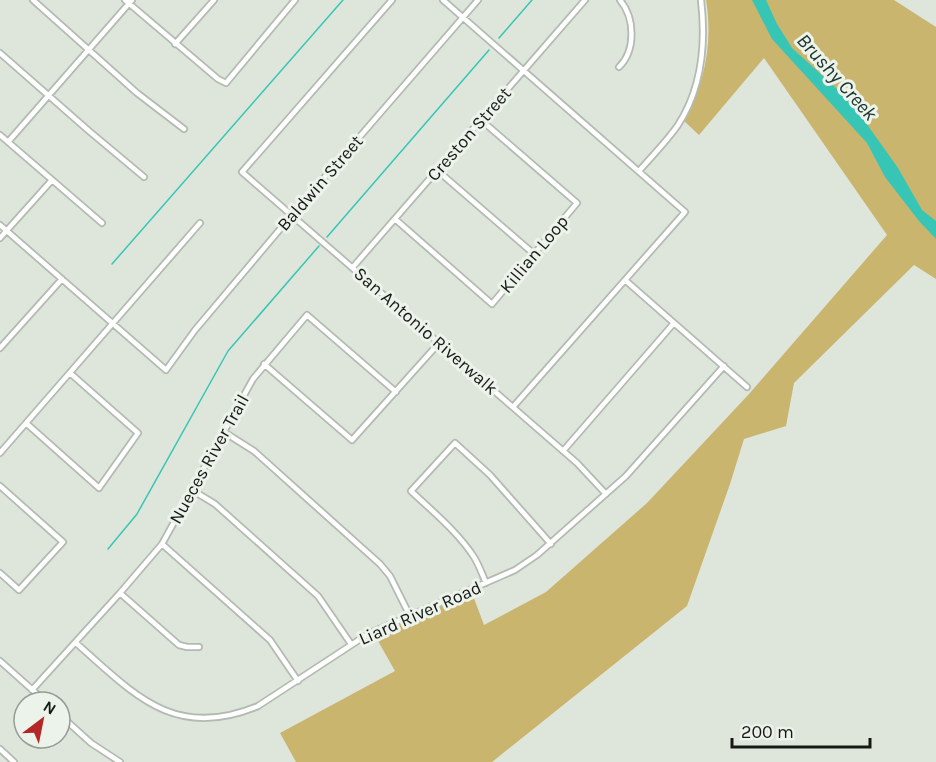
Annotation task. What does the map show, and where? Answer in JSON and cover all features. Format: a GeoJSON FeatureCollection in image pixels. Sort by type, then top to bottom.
{"type":"FeatureCollection","features":[{"type":"Feature","properties":{"kind":"street"},"geometry":{"type":"LineString","coordinates":[[33,0],[137,93],[184,129]]}},
{"type":"Feature","properties":{"kind":"street"},"geometry":{"type":"LineString","coordinates":[[175,44],[214,0]]}},
{"type":"Feature","properties":{"kind":"street"},"geometry":{"type":"LineString","coordinates":[[8,142],[129,1],[175,44],[226,83],[231,74],[295,0]]}},
{"type":"Feature","properties":{"kind":"street","name":"San Antonio Riverwalk"},"geometry":{"type":"LineString","coordinates":[[392,0],[242,172],[563,451],[606,494]]}},
{"type":"Feature","properties":{"kind":"street"},"geometry":{"type":"LineString","coordinates":[[443,0],[685,212],[513,407]]}},
{"type":"Feature","properties":{"kind":"street","name":"Baldwin Street"},"geometry":{"type":"LineString","coordinates":[[113,323],[166,370],[195,330],[292,214],[478,0]]}},
{"type":"Feature","properties":{"kind":"street","name":"Creston Street"},"geometry":{"type":"LineString","coordinates":[[353,267],[585,0]]}},
{"type":"Feature","properties":{"kind":"street"},"geometry":{"type":"LineString","coordinates":[[619,67],[629,52],[632,22],[620,0]]}},
{"type":"Feature","properties":{"kind":"street"},"geometry":{"type":"LineString","coordinates":[[639,171],[677,126],[690,102],[698,79],[703,53],[704,24],[701,0]]}},
{"type":"Feature","properties":{"kind":"street"},"geometry":{"type":"LineString","coordinates":[[0,53],[144,177]]}},
{"type":"Feature","properties":{"kind":"street","name":"Killian Loop"},"geometry":{"type":"LineString","coordinates":[[395,219],[492,303],[577,203],[481,120]]}},
{"type":"Feature","properties":{"kind":"street"},"geometry":{"type":"LineString","coordinates":[[0,135],[102,223]]}},
{"type":"Feature","properties":{"kind":"street"},"geometry":{"type":"LineString","coordinates":[[438,171],[534,254]]}},
{"type":"Feature","properties":{"kind":"street"},"geometry":{"type":"LineString","coordinates":[[0,238],[52,180]]}},
{"type":"Feature","properties":{"kind":"street"},"geometry":{"type":"LineString","coordinates":[[0,453],[200,223]]}},
{"type":"Feature","properties":{"kind":"street"},"geometry":{"type":"LineString","coordinates":[[0,225],[113,323]]}},
{"type":"Feature","properties":{"kind":"street"},"geometry":{"type":"LineString","coordinates":[[0,348],[62,279]]}},
{"type":"Feature","properties":{"kind":"street"},"geometry":{"type":"LineString","coordinates":[[625,280],[747,387]]}},
{"type":"Feature","properties":{"kind":"street","name":"Nueces River Trail"},"geometry":{"type":"LineString","coordinates":[[32,690],[162,544],[253,379],[307,315],[396,392]]}},
{"type":"Feature","properties":{"kind":"street"},"geometry":{"type":"LineString","coordinates":[[563,451],[674,323]]}},
{"type":"Feature","properties":{"kind":"street"},"geometry":{"type":"LineString","coordinates":[[264,364],[352,440],[439,343]]}},
{"type":"Feature","properties":{"kind":"street","name":"Liard River Road"},"geometry":{"type":"LineString","coordinates":[[76,643],[135,695],[152,705],[189,717],[220,717],[244,711],[268,700],[351,644],[379,628],[515,570],[551,544],[644,458],[723,366]]}},
{"type":"Feature","properties":{"kind":"street"},"geometry":{"type":"LineString","coordinates":[[26,423],[99,488],[138,433],[70,373]]}},
{"type":"Feature","properties":{"kind":"street"},"geometry":{"type":"LineString","coordinates":[[224,432],[254,451],[380,564],[390,576],[410,616]]}},
{"type":"Feature","properties":{"kind":"street"},"geometry":{"type":"LineString","coordinates":[[486,583],[474,556],[434,512],[411,491],[455,443],[490,475],[551,544]]}},
{"type":"Feature","properties":{"kind":"street"},"geometry":{"type":"LineString","coordinates":[[0,486],[63,542],[19,590],[0,573]]}},
{"type":"Feature","properties":{"kind":"street"},"geometry":{"type":"LineString","coordinates":[[192,490],[215,504],[318,596],[351,644]]}},
{"type":"Feature","properties":{"kind":"street"},"geometry":{"type":"LineString","coordinates":[[162,544],[270,640],[298,681]]}},
{"type":"Feature","properties":{"kind":"street"},"geometry":{"type":"LineString","coordinates":[[120,593],[179,645],[199,647]]}},
{"type":"Feature","properties":{"kind":"street"},"geometry":{"type":"LineString","coordinates":[[0,661],[32,690]]}},
{"type":"Feature","properties":{"kind":"street"},"geometry":{"type":"LineString","coordinates":[[72,726],[91,743],[119,762]]}},
{"type":"Feature","properties":{"kind":"street"},"geometry":{"type":"LineString","coordinates":[[0,749],[14,762]]}},
{"type":"Feature","properties":{"kind":"shaded area"},"geometry":{"type":"Polygon","coordinates":[[[706,0],[894,0],[936,27],[936,279],[914,265],[794,383],[786,426],[744,439],[687,606],[492,762],[296,762],[280,733],[395,671],[374,634],[472,593],[484,625],[546,592],[647,503],[749,394],[887,235],[764,58],[699,135],[684,121],[697,92],[706,62],[708,16],[706,0]]]}},
{"type":"Feature","properties":{"kind":"water"},"geometry":{"type":"Polygon","coordinates":[[[752,0],[766,0],[792,48],[856,109],[898,168],[922,210],[936,221],[936,239],[885,177],[867,143],[772,39],[752,0]]]}},
{"type":"Feature","properties":{"kind":"waterway"},"geometry":{"type":"LineString","coordinates":[[112,264],[343,0]]}},
{"type":"Feature","properties":{"kind":"waterway"},"geometry":{"type":"LineString","coordinates":[[499,38],[532,0]]}},
{"type":"Feature","properties":{"kind":"waterway"},"geometry":{"type":"LineString","coordinates":[[327,237],[489,50]]}},
{"type":"Feature","properties":{"kind":"waterway"},"geometry":{"type":"LineString","coordinates":[[108,549],[137,514],[228,351],[319,246]]}},
{"type":"Feature","properties":{"kind":"water label","name":"Brushy Creek"},"geometry":{"type":"Point","coordinates":[837,77]}}]}
